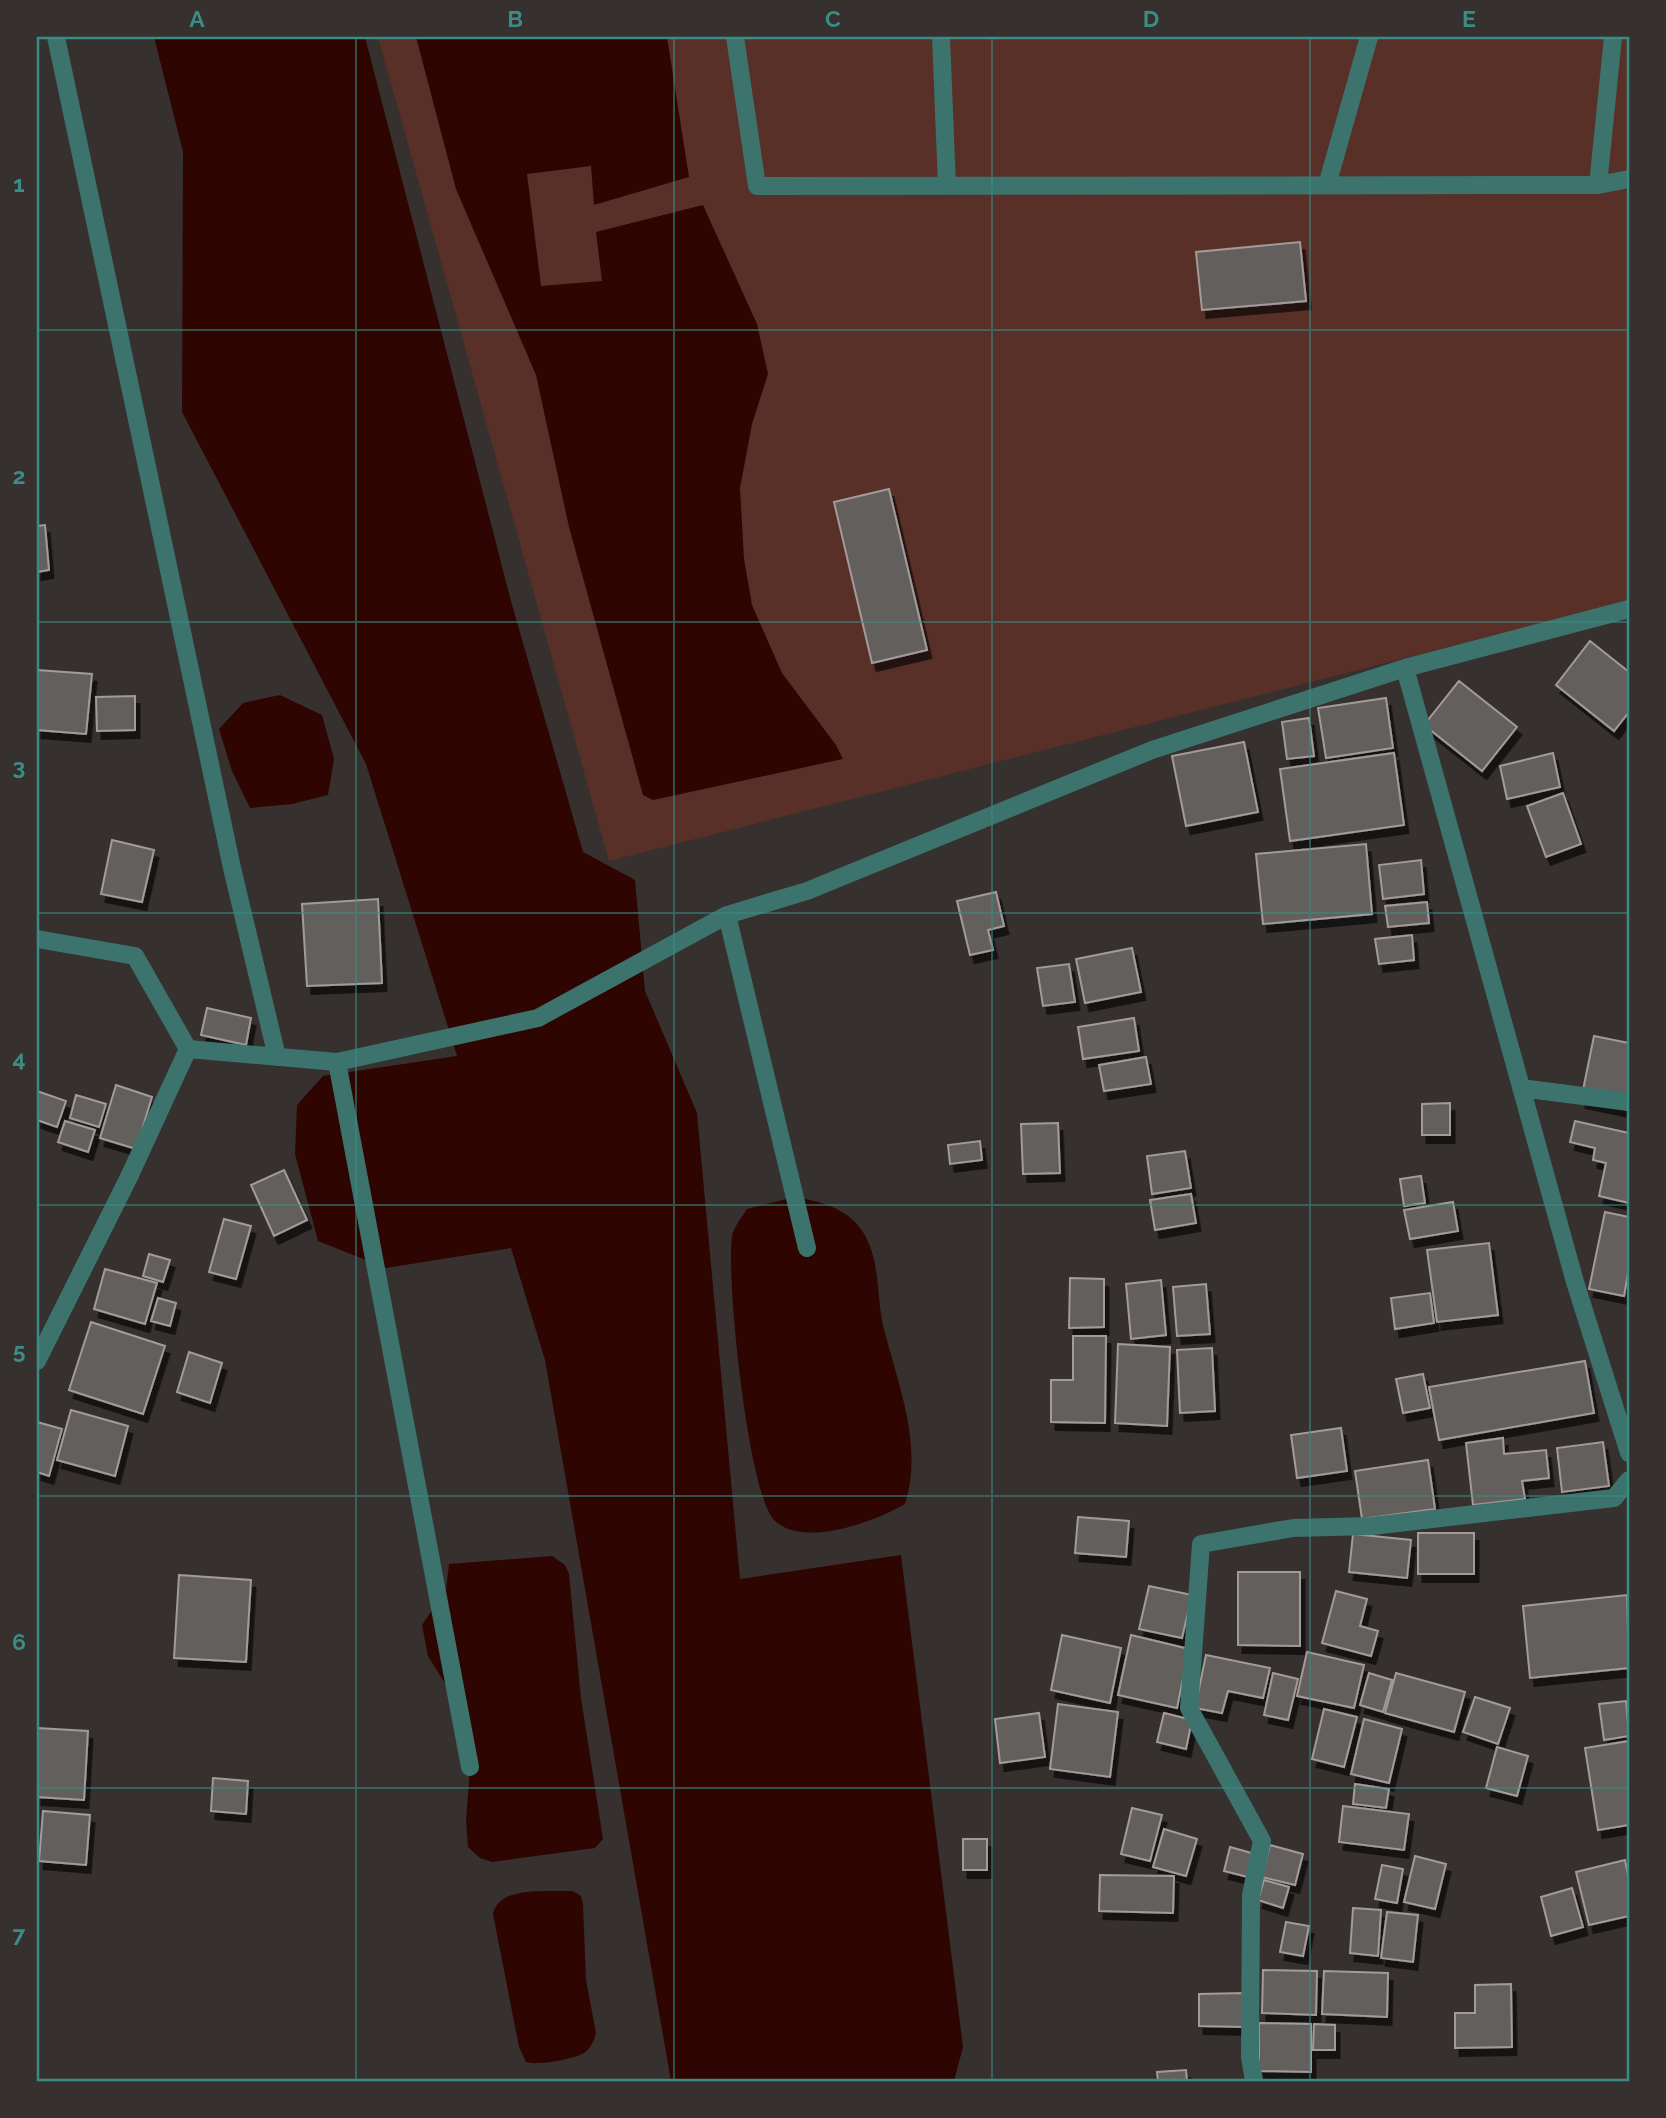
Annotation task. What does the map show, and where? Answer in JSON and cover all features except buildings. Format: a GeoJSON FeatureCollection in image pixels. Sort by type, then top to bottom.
{"type":"FeatureCollection","features":[{"type":"Feature","properties":{"kind":"street"},"geometry":{"type":"LineString","coordinates":[[56,37],[229,854],[277,1057]]}},
{"type":"Feature","properties":{"kind":"street"},"geometry":{"type":"LineString","coordinates":[[734,37],[757,186],[1598,185],[1629,179]]}},
{"type":"Feature","properties":{"kind":"street"},"geometry":{"type":"LineString","coordinates":[[941,37],[947,186]]}},
{"type":"Feature","properties":{"kind":"street"},"geometry":{"type":"LineString","coordinates":[[1327,185],[1369,37]]}},
{"type":"Feature","properties":{"kind":"street"},"geometry":{"type":"LineString","coordinates":[[1598,185],[1613,37]]}},
{"type":"Feature","properties":{"kind":"street"},"geometry":{"type":"LineString","coordinates":[[188,1049],[337,1062],[538,1018],[727,915],[807,891],[1152,750],[1405,668],[1629,609]]}},
{"type":"Feature","properties":{"kind":"street"},"geometry":{"type":"LineString","coordinates":[[1405,668],[1575,1282],[1629,1454]]}},
{"type":"Feature","properties":{"kind":"street"},"geometry":{"type":"LineString","coordinates":[[727,915],[807,1248]]}},
{"type":"Feature","properties":{"kind":"street"},"geometry":{"type":"LineString","coordinates":[[37,939],[135,956],[188,1049]]}},
{"type":"Feature","properties":{"kind":"street"},"geometry":{"type":"LineString","coordinates":[[37,1361],[129,1177],[188,1049]]}},
{"type":"Feature","properties":{"kind":"street"},"geometry":{"type":"LineString","coordinates":[[337,1062],[470,1767]]}},
{"type":"Feature","properties":{"kind":"street"},"geometry":{"type":"LineString","coordinates":[[1521,1088],[1629,1102]]}},
{"type":"Feature","properties":{"kind":"street"},"geometry":{"type":"LineString","coordinates":[[1254,2081],[1250,2057],[1251,1895],[1262,1841],[1189,1708],[1201,1544],[1293,1528],[1372,1526],[1614,1499],[1629,1480]]}},
{"type":"Feature","properties":{"kind":"shaded area"},"geometry":{"type":"Polygon","coordinates":[[[154,37],[365,37],[511,601],[583,852],[635,880],[645,991],[697,1113],[740,1579],[901,1555],[963,2047],[954,2081],[671,2081],[545,1360],[511,1248],[386,1268],[318,1241],[295,1154],[297,1105],[323,1076],[457,1056],[366,764],[182,412],[183,152],[154,37]]]}},
{"type":"Feature","properties":{"kind":"shaded area"},"geometry":{"type":"Polygon","coordinates":[[[378,37],[1629,37],[1629,601],[609,861],[378,37]]]}},
{"type":"Feature","properties":{"kind":"shaded area"},"geometry":{"type":"Polygon","coordinates":[[[416,37],[667,37],[689,177],[594,205],[591,166],[527,174],[541,286],[602,281],[596,232],[703,205],[757,324],[768,374],[752,424],[740,488],[744,559],[752,605],[782,673],[836,745],[843,759],[653,800],[643,795],[569,527],[536,375],[456,189],[416,37]]]}},
{"type":"Feature","properties":{"kind":"shaded area"},"geometry":{"type":"Polygon","coordinates":[[[280,695],[322,715],[334,759],[328,795],[292,804],[250,808],[232,771],[219,729],[243,703],[280,695]]]}},
{"type":"Feature","properties":{"kind":"shaded area"},"geometry":{"type":"Polygon","coordinates":[[[794,1197],[841,1211],[857,1224],[869,1243],[883,1325],[906,1414],[912,1459],[905,1504],[858,1524],[821,1532],[803,1532],[787,1528],[774,1520],[764,1502],[741,1384],[732,1295],[732,1237],[738,1223],[747,1209],[794,1197]]]}},
{"type":"Feature","properties":{"kind":"shaded area"},"geometry":{"type":"Polygon","coordinates":[[[552,1556],[565,1565],[569,1574],[581,1698],[603,1839],[595,1848],[492,1862],[480,1858],[468,1847],[466,1821],[470,1767],[454,1698],[428,1656],[422,1625],[446,1590],[449,1564],[552,1556]]]}},
{"type":"Feature","properties":{"kind":"shaded area"},"geometry":{"type":"Polygon","coordinates":[[[573,1891],[581,1896],[583,1905],[586,1980],[596,2033],[590,2047],[579,2055],[564,2060],[526,2062],[519,2047],[493,1914],[497,1905],[515,1894],[573,1891]]]}}]}
